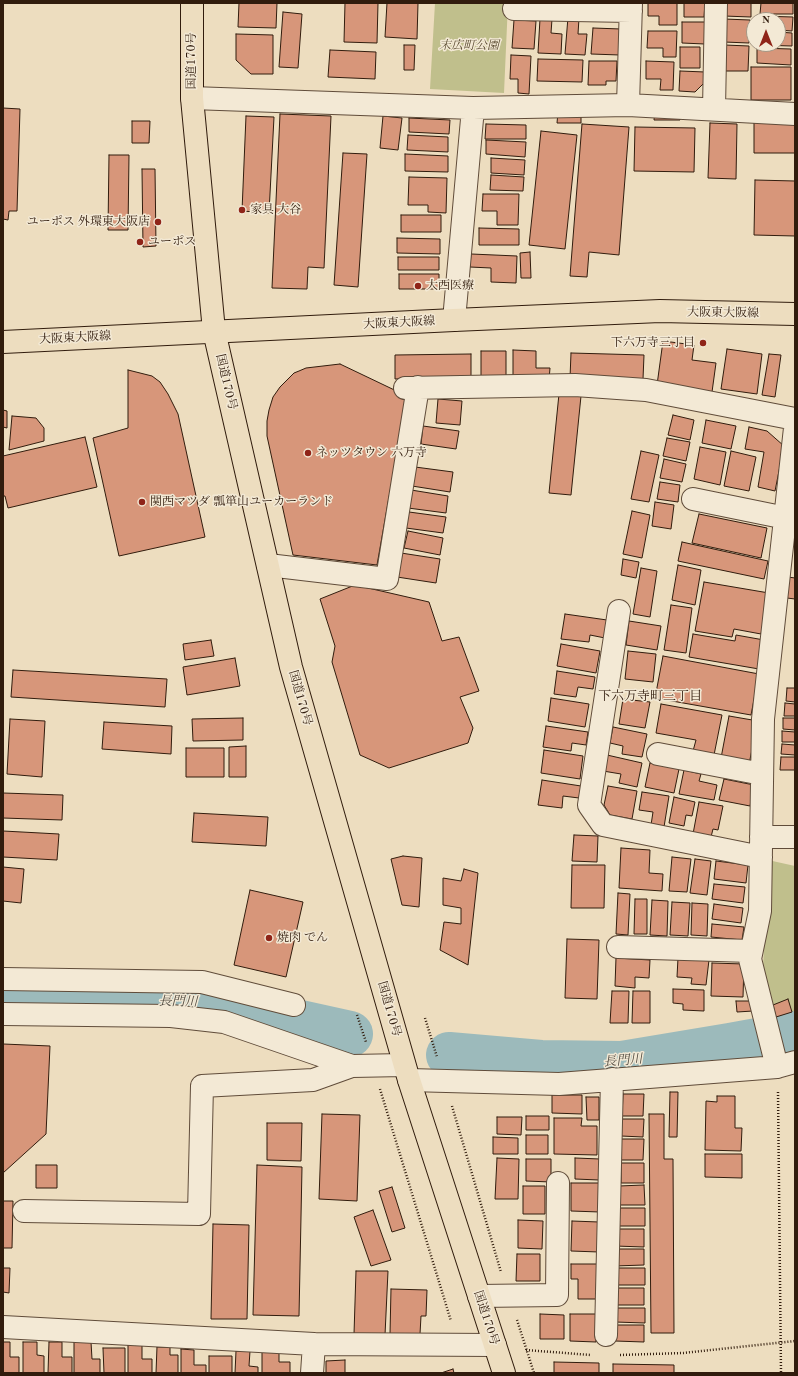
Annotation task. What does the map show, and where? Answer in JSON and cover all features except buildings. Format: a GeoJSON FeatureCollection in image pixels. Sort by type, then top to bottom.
{"type":"FeatureCollection","features":[{"type":"Feature","properties":{"kind":"main road","name":"国道170号"},"geometry":{"type":"LineString","coordinates":[[192,3],[192,98],[214,331],[291,667],[407,1072],[504,1373]]}},
{"type":"Feature","properties":{"kind":"main road","name":"大阪東大阪線"},"geometry":{"type":"LineString","coordinates":[[3,342],[660,311],[795,314]]}},
{"type":"Feature","properties":{"kind":"street"},"geometry":{"type":"LineString","coordinates":[[714,109],[716,3]]}},
{"type":"Feature","properties":{"kind":"street"},"geometry":{"type":"LineString","coordinates":[[514,9],[631,7],[628,105]]}},
{"type":"Feature","properties":{"kind":"street"},"geometry":{"type":"LineString","coordinates":[[192,98],[473,108],[628,105],[795,114]]}},
{"type":"Feature","properties":{"kind":"street"},"geometry":{"type":"LineString","coordinates":[[454,320],[473,108]]}},
{"type":"Feature","properties":{"kind":"street"},"geometry":{"type":"LineString","coordinates":[[268,565],[387,579],[412,387],[575,385],[646,390],[795,419]]}},
{"type":"Feature","properties":{"kind":"street"},"geometry":{"type":"LineString","coordinates":[[24,1210],[199,1214],[202,1086],[313,1080],[372,1060],[407,1072],[442,1073],[560,1084],[786,1065],[750,959],[760,911],[763,720],[786,518],[792,493],[795,428]]}},
{"type":"Feature","properties":{"kind":"street"},"geometry":{"type":"LineString","coordinates":[[693,500],[786,518]]}},
{"type":"Feature","properties":{"kind":"street"},"geometry":{"type":"LineString","coordinates":[[619,611],[589,805],[603,825],[761,847],[795,837]]}},
{"type":"Feature","properties":{"kind":"street"},"geometry":{"type":"LineString","coordinates":[[658,754],[762,774]]}},
{"type":"Feature","properties":{"kind":"street"},"geometry":{"type":"LineString","coordinates":[[618,947],[752,951]]}},
{"type":"Feature","properties":{"kind":"street"},"geometry":{"type":"LineString","coordinates":[[3,979],[202,982],[294,1005]]}},
{"type":"Feature","properties":{"kind":"street"},"geometry":{"type":"LineString","coordinates":[[3,1014],[163,1015],[224,1022],[352,1066]]}},
{"type":"Feature","properties":{"kind":"street"},"geometry":{"type":"LineString","coordinates":[[606,1335],[612,1080]]}},
{"type":"Feature","properties":{"kind":"street"},"geometry":{"type":"LineString","coordinates":[[479,1296],[557,1295],[558,1183]]}},
{"type":"Feature","properties":{"kind":"street"},"geometry":{"type":"LineString","coordinates":[[3,1327],[314,1344],[495,1345]]}},
{"type":"Feature","properties":{"kind":"street"},"geometry":{"type":"LineString","coordinates":[[312,1373],[314,1344]]}},
{"type":"Feature","properties":{"kind":"path"},"geometry":{"type":"LineString","coordinates":[[357,1015],[459,1345]]}},
{"type":"Feature","properties":{"kind":"path"},"geometry":{"type":"LineString","coordinates":[[425,1018],[508,1296],[534,1373]]}},
{"type":"Feature","properties":{"kind":"path"},"geometry":{"type":"LineString","coordinates":[[781,1373],[786,1065]]}},
{"type":"Feature","properties":{"kind":"path"},"geometry":{"type":"LineString","coordinates":[[614,1355],[683,1353],[795,1341]]}},
{"type":"Feature","properties":{"kind":"path"},"geometry":{"type":"LineString","coordinates":[[495,1345],[526,1350],[592,1355]]}},
{"type":"Feature","properties":{"kind":"green space","name":"末広町公園"},"geometry":{"type":"Polygon","coordinates":[[[435,3],[508,3],[504,93],[430,89],[435,3]]]}},
{"type":"Feature","properties":{"kind":"green space"},"geometry":{"type":"Polygon","coordinates":[[[768,860],[795,866],[795,1022],[776,1026],[763,968],[768,860]]]}},
{"type":"Feature","properties":{"kind":"waterway","name":"長門川"},"geometry":{"type":"LineString","coordinates":[[3,998],[205,1002],[350,1034]]}},
{"type":"Feature","properties":{"kind":"waterway","name":"長門川"},"geometry":{"type":"LineString","coordinates":[[449,1055],[541,1063],[622,1064],[795,1034]]}},
{"type":"Feature","properties":{"kind":"place","name":"家具 大谷"},"geometry":{"type":"Point","coordinates":[242,210]}},
{"type":"Feature","properties":{"kind":"place","name":"ユーポス 外環東大阪店"},"geometry":{"type":"Point","coordinates":[158,222]}},
{"type":"Feature","properties":{"kind":"place","name":"ユーポス"},"geometry":{"type":"Point","coordinates":[140,242]}},
{"type":"Feature","properties":{"kind":"place","name":"大西医療"},"geometry":{"type":"Point","coordinates":[418,286]}},
{"type":"Feature","properties":{"kind":"place","name":"下六万寺三丁目"},"geometry":{"type":"Point","coordinates":[703,343]}},
{"type":"Feature","properties":{"kind":"place","name":"ネッツタウン 六万寺"},"geometry":{"type":"Point","coordinates":[308,453]}},
{"type":"Feature","properties":{"kind":"place","name":"関西マツダ 瓢箪山ユーカーランド"},"geometry":{"type":"Point","coordinates":[142,502]}},
{"type":"Feature","properties":{"kind":"place","name":"焼肉 でん"},"geometry":{"type":"Point","coordinates":[269,938]}},
{"type":"Feature","properties":{"kind":"district","name":"下六万寺町三丁目"},"geometry":{"type":"Point","coordinates":[650,697]}}]}
